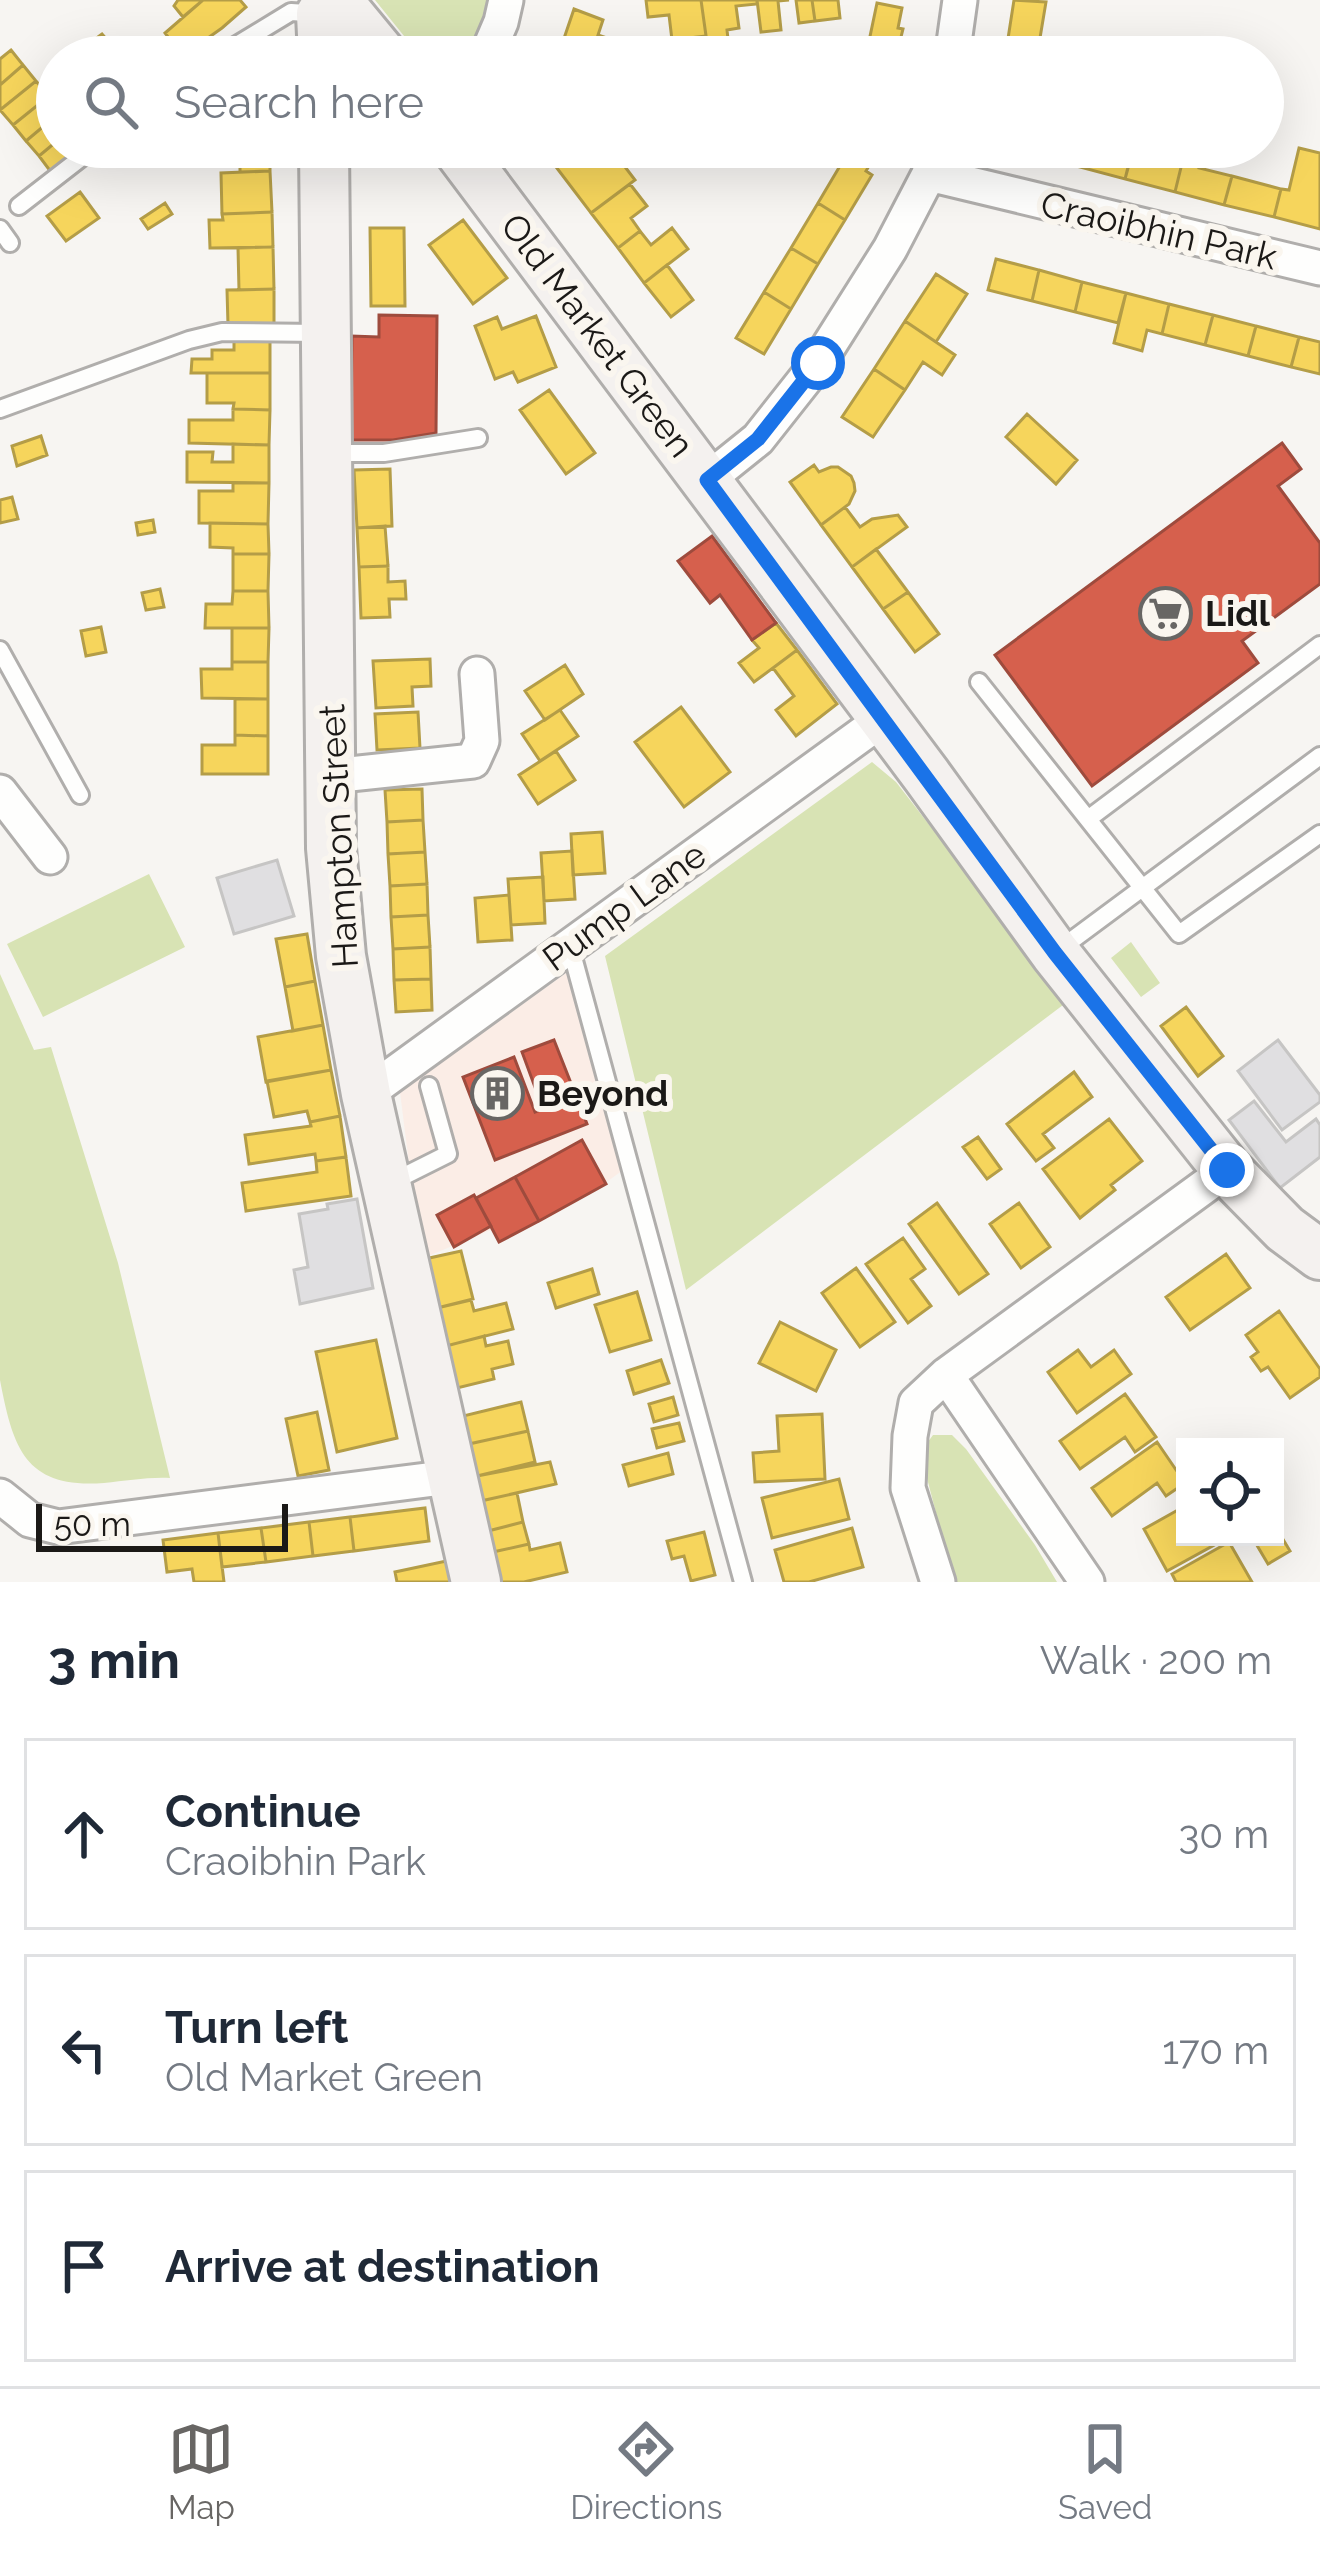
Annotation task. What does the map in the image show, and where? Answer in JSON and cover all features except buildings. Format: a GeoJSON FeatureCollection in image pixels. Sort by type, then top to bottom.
{"type":"FeatureCollection","features":[{"type":"Feature","properties":{"kind":"main road"},"geometry":{"type":"LineString","coordinates":[[330,18],[355,36]]}},
{"type":"Feature","properties":{"kind":"main road","name":"Hampton Street"},"geometry":{"type":"LineString","coordinates":[[324,168],[331,848],[340,956],[366,1094],[476,1582]]}},
{"type":"Feature","properties":{"kind":"main road","name":"Old Market Green"},"geometry":{"type":"LineString","coordinates":[[472,168],[1055,953],[1227,1170],[1285,1229],[1320,1255]]}},
{"type":"Feature","properties":{"kind":"street"},"geometry":{"type":"LineString","coordinates":[[495,36],[506,0]]}},
{"type":"Feature","properties":{"kind":"street"},"geometry":{"type":"LineString","coordinates":[[955,36],[960,0]]}},
{"type":"Feature","properties":{"kind":"street","name":"Craoibhin Park"},"geometry":{"type":"LineString","coordinates":[[707,480],[758,439],[818,363],[890,249],[929,168]]}},
{"type":"Feature","properties":{"kind":"street","name":"Craoibhin Park"},"geometry":{"type":"LineString","coordinates":[[957,168],[1320,268]]}},
{"type":"Feature","properties":{"kind":"street"},"geometry":{"type":"LineString","coordinates":[[331,776],[473,761],[482,741],[477,674]]}},
{"type":"Feature","properties":{"kind":"street","name":"Pump Lane"},"geometry":{"type":"LineString","coordinates":[[366,1094],[883,719]]}},
{"type":"Feature","properties":{"kind":"street"},"geometry":{"type":"LineString","coordinates":[[0,792],[50,857]]}},
{"type":"Feature","properties":{"kind":"street"},"geometry":{"type":"LineString","coordinates":[[938,1582],[908,1488],[916,1403],[946,1376],[1227,1170]]}},
{"type":"Feature","properties":{"kind":"street"},"geometry":{"type":"LineString","coordinates":[[946,1376],[1087,1582]]}},
{"type":"Feature","properties":{"kind":"street"},"geometry":{"type":"LineString","coordinates":[[0,1496],[30,1520],[58,1527],[450,1477]]}},
{"type":"Feature","properties":{"kind":"lane"},"geometry":{"type":"LineString","coordinates":[[252,36],[291,12],[330,18]]}},
{"type":"Feature","properties":{"kind":"lane"},"geometry":{"type":"LineString","coordinates":[[19,206],[68,168]]}},
{"type":"Feature","properties":{"kind":"lane"},"geometry":{"type":"LineString","coordinates":[[0,409],[222,332],[328,334]]}},
{"type":"Feature","properties":{"kind":"lane"},"geometry":{"type":"LineString","coordinates":[[328,453],[384,453],[478,438]]}},
{"type":"Feature","properties":{"kind":"lane"},"geometry":{"type":"LineString","coordinates":[[1088,819],[1320,646]]}},
{"type":"Feature","properties":{"kind":"lane"},"geometry":{"type":"LineString","coordinates":[[0,650],[80,795]]}},
{"type":"Feature","properties":{"kind":"lane"},"geometry":{"type":"LineString","coordinates":[[980,682],[1179,934],[1320,834]]}},
{"type":"Feature","properties":{"kind":"lane"},"geometry":{"type":"LineString","coordinates":[[1055,953],[1320,756]]}},
{"type":"Feature","properties":{"kind":"lane"},"geometry":{"type":"LineString","coordinates":[[570,946],[742,1582]]}},
{"type":"Feature","properties":{"kind":"lane"},"geometry":{"type":"LineString","coordinates":[[386,1185],[448,1154],[429,1086]]}},
{"type":"Feature","properties":{"kind":"shaded area"},"geometry":{"type":"Polygon","coordinates":[[[569,971],[623,1170],[608,1181],[421,1259],[400,1092],[569,971]]]}},
{"type":"Feature","properties":{"kind":"green space"},"geometry":{"type":"Polygon","coordinates":[[[375,0],[492,0],[479,36],[404,36],[375,0]]]}},
{"type":"Feature","properties":{"kind":"green space"},"geometry":{"type":"Polygon","coordinates":[[[872,762],[896,782],[1067,1002],[686,1290],[605,956],[872,762]]]}},
{"type":"Feature","properties":{"kind":"green space"},"geometry":{"type":"Polygon","coordinates":[[[149,874],[185,947],[43,1017],[7,944],[149,874]]]}},
{"type":"Feature","properties":{"kind":"green space"},"geometry":{"type":"Polygon","coordinates":[[[1131,942],[1160,983],[1141,997],[1111,958],[1131,942]]]}},
{"type":"Feature","properties":{"kind":"green space"},"geometry":{"type":"Polygon","coordinates":[[[0,974],[34,1050],[51,1047],[118,1263],[170,1478],[104,1483],[56,1479],[27,1459],[11,1426],[0,1380],[0,974]]]}},
{"type":"Feature","properties":{"kind":"green space"},"geometry":{"type":"Polygon","coordinates":[[[933,1435],[952,1435],[966,1449],[1057,1582],[954,1582],[922,1459],[922,1450],[933,1435]]]}},
{"type":"Feature","properties":{"kind":"place","name":"Lidl"},"geometry":{"type":"Point","coordinates":[1166,613]}},
{"type":"Feature","properties":{"kind":"place","name":"Beyond"},"geometry":{"type":"Point","coordinates":[498,1093]}},
{"type":"Feature","properties":{"kind":"route"},"geometry":{"type":"LineString","coordinates":[[818,363],[758,439],[707,480],[1055,953],[1227,1170]]}}]}
